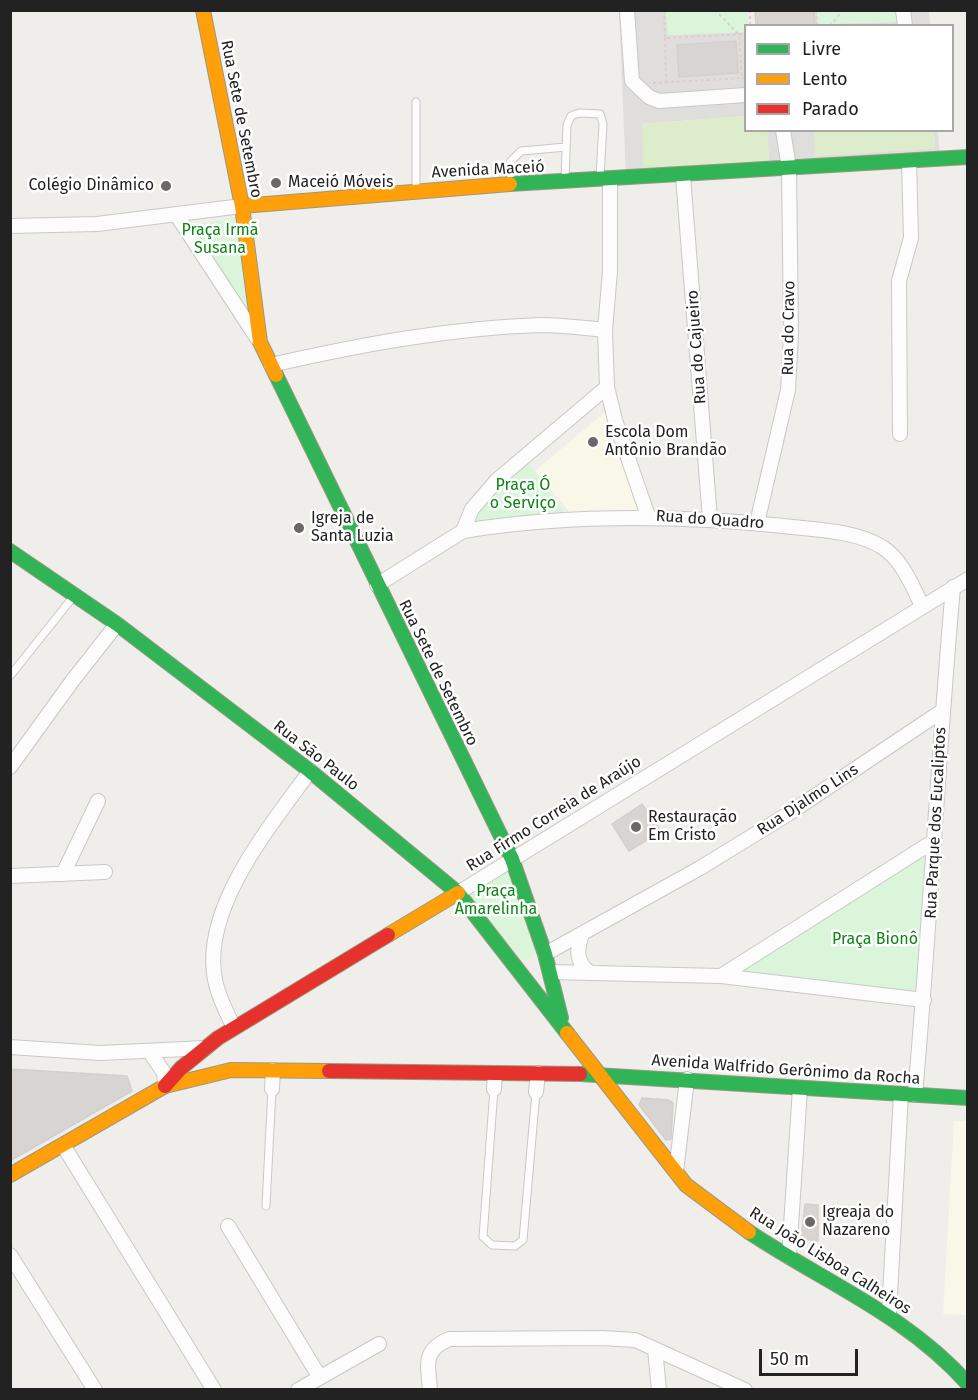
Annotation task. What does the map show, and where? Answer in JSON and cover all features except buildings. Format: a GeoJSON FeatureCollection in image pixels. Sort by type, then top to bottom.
{"type":"FeatureCollection","features":[{"type":"Feature","properties":{"kind":"street","name":"Rua Sete de Setembro"},"geometry":{"type":"LineString","coordinates":[[203,10],[242,206],[260,342]]}},
{"type":"Feature","properties":{"kind":"street"},"geometry":{"type":"LineString","coordinates":[[627,10],[632,81],[649,97],[659,101],[743,95]]}},
{"type":"Feature","properties":{"kind":"street","name":"Rua do Cravo"},"geometry":{"type":"LineString","coordinates":[[757,523],[788,390],[791,334],[789,168],[783,132]]}},
{"type":"Feature","properties":{"kind":"street","name":"Avenida Maceió"},"geometry":{"type":"LineString","coordinates":[[10,226],[97,224],[242,206],[416,190],[968,158]]}},
{"type":"Feature","properties":{"kind":"street"},"geometry":{"type":"LineString","coordinates":[[900,434],[899,281],[911,238],[909,161]]}},
{"type":"Feature","properties":{"kind":"street","name":"Rua do Cajueiro"},"geometry":{"type":"LineString","coordinates":[[683,176],[710,519]]}},
{"type":"Feature","properties":{"kind":"street"},"geometry":{"type":"LineString","coordinates":[[605,180],[610,271],[605,330],[607,387],[615,420],[648,516]]}},
{"type":"Feature","properties":{"kind":"street","name":"Rua Sete de Setembro"},"geometry":{"type":"LineString","coordinates":[[176,214],[260,342],[512,860],[545,954],[563,1027]]}},
{"type":"Feature","properties":{"kind":"street"},"geometry":{"type":"LineString","coordinates":[[271,365],[367,343],[486,328],[542,325],[605,330]]}},
{"type":"Feature","properties":{"kind":"street"},"geometry":{"type":"LineString","coordinates":[[377,585],[463,531],[472,510],[497,480],[607,387]]}},
{"type":"Feature","properties":{"kind":"street","name":"Rua do Quadro"},"geometry":{"type":"LineString","coordinates":[[463,531],[523,522],[648,516],[710,519],[827,531],[870,541],[884,548],[907,577],[922,606]]}},
{"type":"Feature","properties":{"kind":"street","name":"Rua São Paulo"},"geometry":{"type":"LineString","coordinates":[[10,551],[117,624],[310,771],[458,893],[563,1027]]}},
{"type":"Feature","properties":{"kind":"street","name":"Rua Firmo Correia de Araújo"},"geometry":{"type":"LineString","coordinates":[[165,1086],[181,1068],[218,1038],[968,579]]}},
{"type":"Feature","properties":{"kind":"street","name":"Rua Parque dos Eucaliptos"},"geometry":{"type":"LineString","coordinates":[[915,1095],[924,1000],[942,711],[953,587]]}},
{"type":"Feature","properties":{"kind":"street"},"geometry":{"type":"LineString","coordinates":[[10,767],[117,624]]}},
{"type":"Feature","properties":{"kind":"street","name":"Rua Djalmo Lins"},"geometry":{"type":"LineString","coordinates":[[545,954],[710,862],[942,711]]}},
{"type":"Feature","properties":{"kind":"street"},"geometry":{"type":"LineString","coordinates":[[234,1028],[221,1000],[214,973],[214,942],[222,913],[237,881],[263,838],[310,771]]}},
{"type":"Feature","properties":{"kind":"street"},"geometry":{"type":"LineString","coordinates":[[63,874],[98,801]]}},
{"type":"Feature","properties":{"kind":"street"},"geometry":{"type":"LineString","coordinates":[[721,976],[934,841]]}},
{"type":"Feature","properties":{"kind":"street"},"geometry":{"type":"LineString","coordinates":[[10,876],[105,872]]}},
{"type":"Feature","properties":{"kind":"street"},"geometry":{"type":"LineString","coordinates":[[582,934],[577,949],[579,960],[589,972]]}},
{"type":"Feature","properties":{"kind":"street"},"geometry":{"type":"LineString","coordinates":[[518,968],[524,971],[537,970],[545,960],[545,954]]}},
{"type":"Feature","properties":{"kind":"street"},"geometry":{"type":"LineString","coordinates":[[550,972],[721,976],[924,1000]]}},
{"type":"Feature","properties":{"kind":"street","name":"Rua João Lisboa Calheiros"},"geometry":{"type":"LineString","coordinates":[[563,1027],[686,1185],[723,1214],[789,1257],[889,1313],[948,1359],[968,1384]]}},
{"type":"Feature","properties":{"kind":"street"},"geometry":{"type":"LineString","coordinates":[[218,1038],[220,1056],[231,1070]]}},
{"type":"Feature","properties":{"kind":"street"},"geometry":{"type":"LineString","coordinates":[[10,1047],[100,1053],[207,1048]]}},
{"type":"Feature","properties":{"kind":"street"},"geometry":{"type":"LineString","coordinates":[[552,1073],[563,1067],[579,1047]]}},
{"type":"Feature","properties":{"kind":"street"},"geometry":{"type":"LineString","coordinates":[[150,1052],[164,1073],[165,1086]]}},
{"type":"Feature","properties":{"kind":"street","name":"Rua Firmo Correia de Araújo"},"geometry":{"type":"LineString","coordinates":[[10,1175],[165,1086],[231,1070],[552,1073],[603,1076]]}},
{"type":"Feature","properties":{"kind":"street"},"geometry":{"type":"LineString","coordinates":[[272,1089],[273,1070]]}},
{"type":"Feature","properties":{"kind":"street"},"geometry":{"type":"LineString","coordinates":[[494,1089],[495,1073]]}},
{"type":"Feature","properties":{"kind":"street"},"geometry":{"type":"LineString","coordinates":[[536,1092],[538,1073]]}},
{"type":"Feature","properties":{"kind":"street","name":"Avenida Walfrido Gerônimo da Rocha"},"geometry":{"type":"LineString","coordinates":[[603,1076],[687,1079],[968,1098]]}},
{"type":"Feature","properties":{"kind":"street"},"geometry":{"type":"LineString","coordinates":[[625,1106],[638,1077]]}},
{"type":"Feature","properties":{"kind":"street"},"geometry":{"type":"LineString","coordinates":[[676,1172],[687,1079]]}},
{"type":"Feature","properties":{"kind":"street"},"geometry":{"type":"LineString","coordinates":[[789,1257],[800,1088]]}},
{"type":"Feature","properties":{"kind":"street"},"geometry":{"type":"LineString","coordinates":[[889,1313],[901,1094]]}},
{"type":"Feature","properties":{"kind":"street"},"geometry":{"type":"LineString","coordinates":[[63,1145],[214,1389]]}},
{"type":"Feature","properties":{"kind":"street"},"geometry":{"type":"LineString","coordinates":[[228,1226],[320,1376]]}},
{"type":"Feature","properties":{"kind":"street"},"geometry":{"type":"LineString","coordinates":[[10,1255],[95,1389]]}},
{"type":"Feature","properties":{"kind":"street"},"geometry":{"type":"LineString","coordinates":[[430,1389],[427,1361],[437,1344],[449,1339],[602,1338],[634,1340],[745,1389]]}},
{"type":"Feature","properties":{"kind":"street"},"geometry":{"type":"LineString","coordinates":[[298,1389],[379,1344]]}},
{"type":"Feature","properties":{"kind":"street"},"geometry":{"type":"LineString","coordinates":[[655,1349],[659,1389]]}},
{"type":"Feature","properties":{"kind":"lane"},"geometry":{"type":"LineString","coordinates":[[416,102],[416,190]]}},
{"type":"Feature","properties":{"kind":"lane"},"geometry":{"type":"LineString","coordinates":[[565,182],[567,125],[571,116],[579,113],[600,114],[603,124],[605,180]]}},
{"type":"Feature","properties":{"kind":"lane"},"geometry":{"type":"LineString","coordinates":[[511,185],[510,162],[513,156],[521,151],[566,147]]}},
{"type":"Feature","properties":{"kind":"lane"},"geometry":{"type":"LineString","coordinates":[[10,676],[75,595]]}},
{"type":"Feature","properties":{"kind":"lane"},"geometry":{"type":"LineString","coordinates":[[266,1206],[272,1089]]}},
{"type":"Feature","properties":{"kind":"lane"},"geometry":{"type":"LineString","coordinates":[[494,1089],[483,1237],[492,1245],[515,1246],[523,1240],[536,1092]]}},
{"type":"Feature","properties":{"kind":"path"},"geometry":{"type":"LineString","coordinates":[[664,10],[666,83]]}},
{"type":"Feature","properties":{"kind":"path"},"geometry":{"type":"LineString","coordinates":[[715,10],[739,35],[744,78],[743,95]]}},
{"type":"Feature","properties":{"kind":"path"},"geometry":{"type":"LineString","coordinates":[[832,24],[843,10]]}},
{"type":"Feature","properties":{"kind":"path"},"geometry":{"type":"LineString","coordinates":[[665,38],[744,34]]}},
{"type":"Feature","properties":{"kind":"path"},"geometry":{"type":"LineString","coordinates":[[740,44],[744,43]]}},
{"type":"Feature","properties":{"kind":"path"},"geometry":{"type":"LineString","coordinates":[[632,81],[666,83],[744,78]]}},
{"type":"Feature","properties":{"kind":"shaded area"},"geometry":{"type":"Polygon","coordinates":[[[619,11],[678,11],[666,12],[669,35],[744,32],[744,116],[642,124],[769,161],[767,132],[814,132],[816,156],[935,148],[934,132],[938,132],[940,158],[626,177],[619,11]]]}},
{"type":"Feature","properties":{"kind":"shaded area"},"geometry":{"type":"Polygon","coordinates":[[[814,11],[817,11],[818,24],[815,24],[814,11]]]}},
{"type":"Feature","properties":{"kind":"shaded area"},"geometry":{"type":"Polygon","coordinates":[[[898,11],[929,11],[930,24],[818,24],[897,22],[898,11]]]}},
{"type":"Feature","properties":{"kind":"shaded area","name":"Escola Dom Antônio Brandão"},"geometry":{"type":"Polygon","coordinates":[[[605,412],[638,511],[573,516],[535,471],[605,412]]]}},
{"type":"Feature","properties":{"kind":"shaded area"},"geometry":{"type":"Polygon","coordinates":[[[954,1121],[967,1121],[967,1315],[943,1314],[954,1121]]]}},
{"type":"Feature","properties":{"kind":"green space"},"geometry":{"type":"Polygon","coordinates":[[[666,11],[748,11],[748,24],[744,24],[744,32],[668,35],[666,11]]]}},
{"type":"Feature","properties":{"kind":"green space"},"geometry":{"type":"Polygon","coordinates":[[[817,11],[898,11],[897,22],[818,24],[817,11]]]}},
{"type":"Feature","properties":{"kind":"green space"},"geometry":{"type":"Polygon","coordinates":[[[744,116],[744,132],[767,132],[769,161],[643,170],[642,124],[744,116]]]}},
{"type":"Feature","properties":{"kind":"green space"},"geometry":{"type":"Polygon","coordinates":[[[814,132],[934,132],[935,148],[815,156],[814,132]]]}},
{"type":"Feature","properties":{"kind":"green space","name":"Praça Irmã Susana"},"geometry":{"type":"Polygon","coordinates":[[[237,217],[254,327],[188,226],[237,217]]]}},
{"type":"Feature","properties":{"kind":"green space","name":"Praça Ó o Serviço"},"geometry":{"type":"Polygon","coordinates":[[[526,459],[566,515],[468,527],[472,515],[526,459]]]}},
{"type":"Feature","properties":{"kind":"green space","name":"Praça Bionô"},"geometry":{"type":"Polygon","coordinates":[[[928,854],[919,991],[730,974],[928,854]]]}},
{"type":"Feature","properties":{"kind":"green space","name":"Praça Amarelinha"},"geometry":{"type":"Polygon","coordinates":[[[508,867],[536,950],[530,959],[522,960],[464,894],[508,867]]]}},
{"type":"Feature","properties":{"kind":"traffic: fast"},"geometry":{"type":"LineString","coordinates":[[510,184],[968,157]]}},
{"type":"Feature","properties":{"kind":"traffic: fast"},"geometry":{"type":"LineString","coordinates":[[276,375],[512,859],[545,954],[561,1018]]}},
{"type":"Feature","properties":{"kind":"traffic: fast"},"geometry":{"type":"LineString","coordinates":[[10,551],[117,624],[310,771],[458,893],[567,1033]]}},
{"type":"Feature","properties":{"kind":"traffic: fast"},"geometry":{"type":"LineString","coordinates":[[580,1074],[968,1098]]}},
{"type":"Feature","properties":{"kind":"traffic: fast"},"geometry":{"type":"LineString","coordinates":[[749,1232],[892,1319],[919,1338],[968,1384]]}},
{"type":"Feature","properties":{"kind":"traffic: slow"},"geometry":{"type":"LineString","coordinates":[[203,10],[242,206],[260,342],[276,375]]}},
{"type":"Feature","properties":{"kind":"traffic: slow"},"geometry":{"type":"LineString","coordinates":[[242,206],[510,184]]}},
{"type":"Feature","properties":{"kind":"traffic: slow"},"geometry":{"type":"LineString","coordinates":[[388,935],[458,893]]}},
{"type":"Feature","properties":{"kind":"traffic: slow"},"geometry":{"type":"LineString","coordinates":[[567,1033],[686,1185],[749,1232]]}},
{"type":"Feature","properties":{"kind":"traffic: slow"},"geometry":{"type":"LineString","coordinates":[[10,1175],[165,1086],[231,1070],[329,1071]]}},
{"type":"Feature","properties":{"kind":"traffic: jam"},"geometry":{"type":"LineString","coordinates":[[165,1086],[181,1068],[218,1038],[388,935]]}},
{"type":"Feature","properties":{"kind":"traffic: jam"},"geometry":{"type":"LineString","coordinates":[[329,1071],[580,1074]]}},
{"type":"Feature","properties":{"kind":"place","name":"Maceió Móveis"},"geometry":{"type":"Point","coordinates":[276,183]}},
{"type":"Feature","properties":{"kind":"place","name":"Colégio Dinâmico"},"geometry":{"type":"Point","coordinates":[166,186]}},
{"type":"Feature","properties":{"kind":"place","name":"Escola Dom Antônio Brandão"},"geometry":{"type":"Point","coordinates":[593,442]}},
{"type":"Feature","properties":{"kind":"place","name":"Igreja de Santa Luzia"},"geometry":{"type":"Point","coordinates":[299,528]}},
{"type":"Feature","properties":{"kind":"place","name":"Restauração Em Cristo"},"geometry":{"type":"Point","coordinates":[636,827]}},
{"type":"Feature","properties":{"kind":"place","name":"Igreaja do Nazareno"},"geometry":{"type":"Point","coordinates":[810,1222]}}]}
